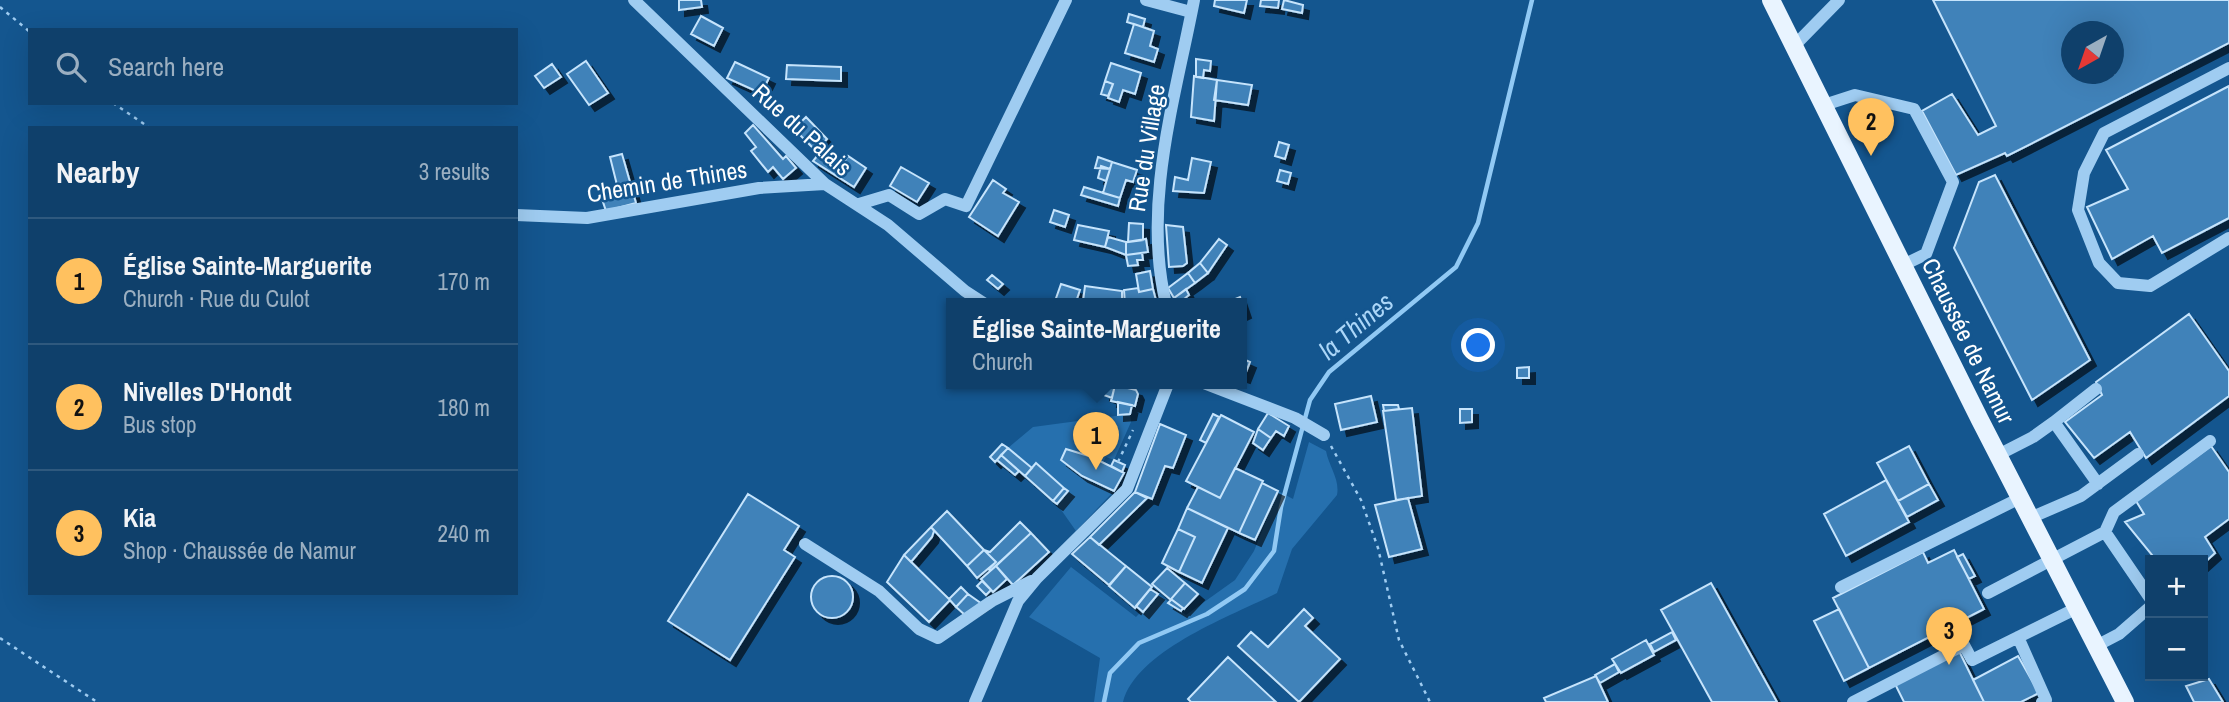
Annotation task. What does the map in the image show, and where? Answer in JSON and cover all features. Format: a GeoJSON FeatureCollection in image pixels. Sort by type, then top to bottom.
{"type":"FeatureCollection","features":[{"type":"Feature","properties":{"kind":"main road","name":"Chaussée de Namur"},"geometry":{"type":"LineString","coordinates":[[1771,0],[1998,455],[2125,702]]}},
{"type":"Feature","properties":{"kind":"street","name":"Rue du Palais"},"geometry":{"type":"LineString","coordinates":[[634,0],[825,184],[859,204],[976,298]]}},
{"type":"Feature","properties":{"kind":"street"},"geometry":{"type":"LineString","coordinates":[[859,204],[888,195],[919,214],[945,199],[966,206],[1066,0]]}},
{"type":"Feature","properties":{"kind":"street"},"geometry":{"type":"LineString","coordinates":[[1146,0],[1192,6]]}},
{"type":"Feature","properties":{"kind":"street"},"geometry":{"type":"LineString","coordinates":[[1794,45],[1839,0]]}},
{"type":"Feature","properties":{"kind":"street","name":"Rue du Village"},"geometry":{"type":"LineString","coordinates":[[1165,298],[1157,258],[1156,206],[1192,6]]}},
{"type":"Feature","properties":{"kind":"street"},"geometry":{"type":"LineString","coordinates":[[2229,68],[2104,133],[2084,173],[2078,210],[2099,263],[2118,283],[2150,286],[2229,238]]}},
{"type":"Feature","properties":{"kind":"street"},"geometry":{"type":"LineString","coordinates":[[1824,105],[1855,95],[1914,109],[1953,182],[1926,254],[1903,265]]}},
{"type":"Feature","properties":{"kind":"street","name":"Chemin de Thines"},"geometry":{"type":"LineString","coordinates":[[518,215],[587,218],[759,188],[825,184]]}},
{"type":"Feature","properties":{"kind":"street"},"geometry":{"type":"LineString","coordinates":[[975,702],[1018,601],[1037,578],[1127,489],[1166,389]]}},
{"type":"Feature","properties":{"kind":"street"},"geometry":{"type":"LineString","coordinates":[[1219,389],[1295,418],[1324,435]]}},
{"type":"Feature","properties":{"kind":"street"},"geometry":{"type":"LineString","coordinates":[[1998,455],[2033,437],[2096,389]]}},
{"type":"Feature","properties":{"kind":"street"},"geometry":{"type":"LineString","coordinates":[[2054,422],[2098,484]]}},
{"type":"Feature","properties":{"kind":"street"},"geometry":{"type":"LineString","coordinates":[[1988,593],[2105,532],[2114,512],[2210,441]]}},
{"type":"Feature","properties":{"kind":"street"},"geometry":{"type":"LineString","coordinates":[[2030,517],[2081,496],[2138,454]]}},
{"type":"Feature","properties":{"kind":"street"},"geometry":{"type":"LineString","coordinates":[[1841,587],[2020,498]]}},
{"type":"Feature","properties":{"kind":"street"},"geometry":{"type":"LineString","coordinates":[[2105,532],[2145,591]]}},
{"type":"Feature","properties":{"kind":"street"},"geometry":{"type":"LineString","coordinates":[[806,544],[879,591],[919,629],[938,638],[992,601],[1037,578]]}},
{"type":"Feature","properties":{"kind":"street"},"geometry":{"type":"LineString","coordinates":[[1853,702],[1964,645],[1972,660],[2077,608]]}},
{"type":"Feature","properties":{"kind":"street"},"geometry":{"type":"LineString","coordinates":[[2096,646],[2119,634],[2145,611]]}},
{"type":"Feature","properties":{"kind":"street"},"geometry":{"type":"LineString","coordinates":[[2018,637],[2046,701],[2042,702]]}},
{"type":"Feature","properties":{"kind":"path"},"geometry":{"type":"LineString","coordinates":[[0,7],[28,30]]}},
{"type":"Feature","properties":{"kind":"path"},"geometry":{"type":"LineString","coordinates":[[116,105],[147,126]]}},
{"type":"Feature","properties":{"kind":"path"},"geometry":{"type":"LineString","coordinates":[[1118,462],[1136,425]]}},
{"type":"Feature","properties":{"kind":"path"},"geometry":{"type":"LineString","coordinates":[[1324,435],[1361,500],[1378,548],[1399,640],[1430,702]]}},
{"type":"Feature","properties":{"kind":"path"},"geometry":{"type":"LineString","coordinates":[[0,638],[97,702]]}},
{"type":"Feature","properties":{"kind":"shaded area"},"geometry":{"type":"Polygon","coordinates":[[[1130,414],[1131,422],[1114,460],[1106,457],[1103,462],[1078,452],[1061,460],[1082,476],[1114,491],[1076,531],[1057,504],[1068,491],[1036,464],[1032,468],[1008,448],[1033,427],[1130,414]]]}},
{"type":"Feature","properties":{"kind":"shaded area"},"geometry":{"type":"Polygon","coordinates":[[[1309,442],[1326,451],[1337,484],[1337,495],[1292,549],[1277,593],[1212,624],[1166,651],[1146,666],[1132,683],[1123,702],[1094,702],[1100,658],[1029,617],[1071,567],[1136,617],[1158,594],[1186,615],[1235,580],[1254,551],[1278,491],[1293,499],[1309,442]]]}},
{"type":"Feature","properties":{"kind":"building"},"geometry":{"type":"Polygon","coordinates":[[[679,0],[701,0],[702,7],[679,10],[679,0]]]}},
{"type":"Feature","properties":{"kind":"building"},"geometry":{"type":"Polygon","coordinates":[[[1215,0],[1247,0],[1244,13],[1214,6],[1215,0]]]}},
{"type":"Feature","properties":{"kind":"building"},"geometry":{"type":"Polygon","coordinates":[[[1261,0],[1279,0],[1278,8],[1260,6],[1261,0]]]}},
{"type":"Feature","properties":{"kind":"building"},"geometry":{"type":"Polygon","coordinates":[[[1284,0],[1303,5],[1302,13],[1282,9],[1284,0]]]}},
{"type":"Feature","properties":{"kind":"building"},"geometry":{"type":"Polygon","coordinates":[[[1933,0],[2229,0],[2229,43],[2007,156],[2005,153],[1956,175],[1922,111],[1952,94],[1978,135],[1996,126],[1933,0]]]}},
{"type":"Feature","properties":{"kind":"building"},"geometry":{"type":"Polygon","coordinates":[[[1129,14],[1145,19],[1143,27],[1127,22],[1129,14]]]}},
{"type":"Feature","properties":{"kind":"building"},"geometry":{"type":"Polygon","coordinates":[[[701,16],[723,28],[714,46],[691,34],[701,16]]]}},
{"type":"Feature","properties":{"kind":"building"},"geometry":{"type":"Polygon","coordinates":[[[1134,24],[1154,31],[1150,46],[1158,49],[1154,62],[1125,53],[1134,24]]]}},
{"type":"Feature","properties":{"kind":"building"},"geometry":{"type":"Polygon","coordinates":[[[1196,59],[1211,61],[1210,71],[1204,70],[1203,78],[1196,77],[1196,59]]]}},
{"type":"Feature","properties":{"kind":"building"},"geometry":{"type":"Polygon","coordinates":[[[586,61],[608,93],[589,105],[567,74],[586,61]]]}},
{"type":"Feature","properties":{"kind":"building"},"geometry":{"type":"Polygon","coordinates":[[[735,62],[769,78],[766,84],[762,83],[758,92],[727,78],[735,62]]]}},
{"type":"Feature","properties":{"kind":"building"},"geometry":{"type":"Polygon","coordinates":[[[1111,63],[1141,73],[1135,94],[1123,90],[1119,102],[1108,98],[1113,84],[1105,81],[1111,63]]]}},
{"type":"Feature","properties":{"kind":"building"},"geometry":{"type":"Polygon","coordinates":[[[552,64],[561,77],[544,88],[535,76],[552,64]]]}},
{"type":"Feature","properties":{"kind":"building"},"geometry":{"type":"Polygon","coordinates":[[[787,65],[841,67],[841,81],[786,79],[787,65]]]}},
{"type":"Feature","properties":{"kind":"building"},"geometry":{"type":"Polygon","coordinates":[[[1194,76],[1217,80],[1214,121],[1191,117],[1194,76]]]}},
{"type":"Feature","properties":{"kind":"building"},"geometry":{"type":"Polygon","coordinates":[[[1217,80],[1252,85],[1248,105],[1214,100],[1217,80]]]}},
{"type":"Feature","properties":{"kind":"building"},"geometry":{"type":"Polygon","coordinates":[[[1105,81],[1113,84],[1108,96],[1101,94],[1105,81]]]}},
{"type":"Feature","properties":{"kind":"building"},"geometry":{"type":"Polygon","coordinates":[[[2229,86],[2229,218],[2162,253],[2153,236],[2112,259],[2087,207],[2128,189],[2106,150],[2229,86]]]}},
{"type":"Feature","properties":{"kind":"building"},"geometry":{"type":"Polygon","coordinates":[[[806,117],[827,139],[816,151],[794,129],[806,117]]]}},
{"type":"Feature","properties":{"kind":"building"},"geometry":{"type":"Polygon","coordinates":[[[753,125],[783,159],[786,156],[796,168],[783,179],[773,167],[768,172],[751,151],[756,147],[745,133],[753,125]]]}},
{"type":"Feature","properties":{"kind":"building"},"geometry":{"type":"Polygon","coordinates":[[[1279,142],[1289,145],[1285,159],[1275,156],[1279,142]]]}},
{"type":"Feature","properties":{"kind":"building"},"geometry":{"type":"Polygon","coordinates":[[[822,150],[842,165],[848,156],[866,168],[854,187],[813,161],[822,150]]]}},
{"type":"Feature","properties":{"kind":"building"},"geometry":{"type":"Polygon","coordinates":[[[622,154],[636,203],[606,211],[602,199],[619,193],[610,157],[622,154]]]}},
{"type":"Feature","properties":{"kind":"building"},"geometry":{"type":"Polygon","coordinates":[[[1098,157],[1112,162],[1110,169],[1095,168],[1098,157]]]}},
{"type":"Feature","properties":{"kind":"building"},"geometry":{"type":"Polygon","coordinates":[[[1192,158],[1211,162],[1204,193],[1173,191],[1175,177],[1188,180],[1192,158]]]}},
{"type":"Feature","properties":{"kind":"building"},"geometry":{"type":"Polygon","coordinates":[[[1112,162],[1137,170],[1133,182],[1126,180],[1120,198],[1103,193],[1112,162]]]}},
{"type":"Feature","properties":{"kind":"building"},"geometry":{"type":"Polygon","coordinates":[[[1101,166],[1110,169],[1106,181],[1098,178],[1101,166]]]}},
{"type":"Feature","properties":{"kind":"building"},"geometry":{"type":"Polygon","coordinates":[[[901,167],[929,183],[917,202],[890,186],[901,167]]]}},
{"type":"Feature","properties":{"kind":"building"},"geometry":{"type":"Polygon","coordinates":[[[1280,170],[1291,173],[1288,184],[1277,181],[1280,170]]]}},
{"type":"Feature","properties":{"kind":"building"},"geometry":{"type":"Polygon","coordinates":[[[1995,175],[2090,360],[2032,400],[1954,248],[1979,182],[1995,175]]]}},
{"type":"Feature","properties":{"kind":"building"},"geometry":{"type":"Polygon","coordinates":[[[993,180],[1006,189],[1003,193],[1019,202],[998,236],[969,217],[993,180]]]}},
{"type":"Feature","properties":{"kind":"building"},"geometry":{"type":"Polygon","coordinates":[[[1084,187],[1120,198],[1118,206],[1081,195],[1084,187]]]}},
{"type":"Feature","properties":{"kind":"building"},"geometry":{"type":"Polygon","coordinates":[[[1054,210],[1069,215],[1065,227],[1050,222],[1054,210]]]}},
{"type":"Feature","properties":{"kind":"building"},"geometry":{"type":"Polygon","coordinates":[[[1129,223],[1143,224],[1143,240],[1128,242],[1129,223]]]}},
{"type":"Feature","properties":{"kind":"building"},"geometry":{"type":"Polygon","coordinates":[[[1078,225],[1109,231],[1105,247],[1074,240],[1078,225]]]}},
{"type":"Feature","properties":{"kind":"building"},"geometry":{"type":"Polygon","coordinates":[[[1166,225],[1183,227],[1187,263],[1183,266],[1169,267],[1166,225]]]}},
{"type":"Feature","properties":{"kind":"building"},"geometry":{"type":"Polygon","coordinates":[[[1108,237],[1126,242],[1126,255],[1105,247],[1108,237]]]}},
{"type":"Feature","properties":{"kind":"building"},"geometry":{"type":"Polygon","coordinates":[[[1146,239],[1148,252],[1126,255],[1126,242],[1146,239]]]}},
{"type":"Feature","properties":{"kind":"building"},"geometry":{"type":"Polygon","coordinates":[[[1219,239],[1227,245],[1208,273],[1200,263],[1219,239]]]}},
{"type":"Feature","properties":{"kind":"building"},"geometry":{"type":"Polygon","coordinates":[[[1142,253],[1143,260],[1137,260],[1138,265],[1128,266],[1126,255],[1142,253]]]}},
{"type":"Feature","properties":{"kind":"building"},"geometry":{"type":"Polygon","coordinates":[[[1200,263],[1208,273],[1195,283],[1188,273],[1200,263]]]}},
{"type":"Feature","properties":{"kind":"building"},"geometry":{"type":"Polygon","coordinates":[[[1150,271],[1153,289],[1139,292],[1136,274],[1150,271]]]}},
{"type":"Feature","properties":{"kind":"building"},"geometry":{"type":"Polygon","coordinates":[[[1188,273],[1195,283],[1174,298],[1168,288],[1188,273]]]}},
{"type":"Feature","properties":{"kind":"building"},"geometry":{"type":"Polygon","coordinates":[[[992,275],[1003,284],[998,289],[987,280],[992,275]]]}},
{"type":"Feature","properties":{"kind":"building"},"geometry":{"type":"Polygon","coordinates":[[[1061,284],[1080,290],[1077,298],[1056,298],[1061,284]]]}},
{"type":"Feature","properties":{"kind":"building"},"geometry":{"type":"Polygon","coordinates":[[[1085,286],[1122,291],[1122,298],[1083,298],[1085,286]]]}},
{"type":"Feature","properties":{"kind":"building"},"geometry":{"type":"Polygon","coordinates":[[[1138,288],[1139,292],[1153,289],[1155,298],[1125,298],[1124,290],[1138,288]]]}},
{"type":"Feature","properties":{"kind":"building"},"geometry":{"type":"Polygon","coordinates":[[[1186,289],[1189,295],[1185,298],[1174,298],[1186,289]]]}},
{"type":"Feature","properties":{"kind":"building"},"geometry":{"type":"Polygon","coordinates":[[[2189,314],[2229,371],[2229,396],[2146,458],[2130,432],[2094,458],[2065,422],[2102,395],[2096,382],[2189,314]]]}},
{"type":"Feature","properties":{"kind":"building"},"geometry":{"type":"Polygon","coordinates":[[[1529,367],[1529,378],[1517,378],[1517,368],[1529,367]]]}},
{"type":"Feature","properties":{"kind":"building"},"geometry":{"type":"Polygon","coordinates":[[[1105,389],[1114,389],[1112,398],[1104,395],[1105,389]]]}},
{"type":"Feature","properties":{"kind":"building"},"geometry":{"type":"Polygon","coordinates":[[[1114,389],[1132,389],[1138,394],[1135,406],[1111,401],[1114,389]]]}},
{"type":"Feature","properties":{"kind":"building"},"geometry":{"type":"Polygon","coordinates":[[[1371,396],[1377,422],[1341,430],[1335,404],[1371,396]]]}},
{"type":"Feature","properties":{"kind":"building"},"geometry":{"type":"Polygon","coordinates":[[[1118,402],[1132,405],[1130,414],[1118,415],[1118,402]]]}},
{"type":"Feature","properties":{"kind":"building"},"geometry":{"type":"Polygon","coordinates":[[[1383,405],[1398,405],[1399,409],[1384,411],[1383,405]]]}},
{"type":"Feature","properties":{"kind":"building"},"geometry":{"type":"Polygon","coordinates":[[[1412,408],[1422,496],[1396,500],[1383,411],[1412,408]]]}},
{"type":"Feature","properties":{"kind":"building"},"geometry":{"type":"Polygon","coordinates":[[[1460,409],[1472,409],[1472,422],[1460,423],[1460,409]]]}},
{"type":"Feature","properties":{"kind":"building"},"geometry":{"type":"Polygon","coordinates":[[[1268,413],[1289,426],[1284,436],[1276,431],[1271,438],[1258,429],[1268,413]]]}},
{"type":"Feature","properties":{"kind":"building"},"geometry":{"type":"Polygon","coordinates":[[[1213,414],[1219,417],[1206,443],[1200,440],[1213,414]]]}},
{"type":"Feature","properties":{"kind":"building"},"geometry":{"type":"Polygon","coordinates":[[[1221,415],[1254,432],[1220,498],[1186,481],[1221,415]]]}},
{"type":"Feature","properties":{"kind":"building"},"geometry":{"type":"Polygon","coordinates":[[[1160,424],[1186,435],[1173,468],[1165,466],[1152,499],[1135,492],[1160,424]]]}},
{"type":"Feature","properties":{"kind":"building"},"geometry":{"type":"Polygon","coordinates":[[[1258,429],[1271,438],[1263,450],[1253,443],[1258,429]]]}},
{"type":"Feature","properties":{"kind":"building"},"geometry":{"type":"Polygon","coordinates":[[[1002,444],[1008,448],[995,462],[990,457],[1002,444]]]}},
{"type":"Feature","properties":{"kind":"building"},"geometry":{"type":"Polygon","coordinates":[[[1909,446],[1929,484],[1898,501],[1877,463],[1909,446]]]}},
{"type":"Feature","properties":{"kind":"building"},"geometry":{"type":"Polygon","coordinates":[[[2211,446],[2229,472],[2229,519],[2205,537],[2215,553],[2208,559],[2208,555],[2152,555],[2125,522],[2144,514],[2136,501],[2211,446]]]}},
{"type":"Feature","properties":{"kind":"building"},"geometry":{"type":"Polygon","coordinates":[[[1008,448],[1032,468],[1025,476],[1001,455],[1008,448]]]}},
{"type":"Feature","properties":{"kind":"building"},"geometry":{"type":"Polygon","coordinates":[[[1066,449],[1092,457],[1124,473],[1114,491],[1082,476],[1061,460],[1066,449]]]}},
{"type":"Feature","properties":{"kind":"building"},"geometry":{"type":"Polygon","coordinates":[[[1001,455],[1019,471],[1015,475],[997,460],[1001,455]]]}},
{"type":"Feature","properties":{"kind":"building"},"geometry":{"type":"Polygon","coordinates":[[[1114,460],[1125,465],[1122,472],[1111,466],[1114,460]]]}},
{"type":"Feature","properties":{"kind":"building"},"geometry":{"type":"Polygon","coordinates":[[[1036,463],[1064,488],[1053,501],[1025,476],[1036,463]]]}},
{"type":"Feature","properties":{"kind":"building"},"geometry":{"type":"Polygon","coordinates":[[[1235,468],[1263,481],[1239,533],[1187,508],[1198,487],[1220,498],[1235,468]]]}},
{"type":"Feature","properties":{"kind":"building"},"geometry":{"type":"Polygon","coordinates":[[[1886,480],[1909,522],[1846,556],[1824,514],[1886,480]]]}},
{"type":"Feature","properties":{"kind":"building"},"geometry":{"type":"Polygon","coordinates":[[[1262,483],[1278,491],[1255,540],[1239,533],[1262,483]]]}},
{"type":"Feature","properties":{"kind":"building"},"geometry":{"type":"Polygon","coordinates":[[[1929,484],[1938,500],[1907,517],[1898,501],[1929,484]]]}},
{"type":"Feature","properties":{"kind":"building"},"geometry":{"type":"Polygon","coordinates":[[[1064,488],[1068,491],[1057,504],[1053,501],[1064,488]]]}},
{"type":"Feature","properties":{"kind":"building"},"geometry":{"type":"Polygon","coordinates":[[[1135,492],[1147,498],[1099,545],[1090,537],[1135,492]]]}},
{"type":"Feature","properties":{"kind":"building"},"geometry":{"type":"Polygon","coordinates":[[[748,494],[799,526],[784,550],[795,557],[730,660],[668,621],[748,494]]]}},
{"type":"Feature","properties":{"kind":"building"},"geometry":{"type":"Polygon","coordinates":[[[1408,498],[1422,549],[1389,557],[1375,505],[1408,498]]]}},
{"type":"Feature","properties":{"kind":"building"},"geometry":{"type":"Polygon","coordinates":[[[1187,508],[1228,528],[1202,583],[1179,572],[1195,537],[1178,529],[1187,508]]]}},
{"type":"Feature","properties":{"kind":"building"},"geometry":{"type":"Polygon","coordinates":[[[947,511],[984,550],[967,566],[931,527],[947,511]]]}},
{"type":"Feature","properties":{"kind":"building"},"geometry":{"type":"Polygon","coordinates":[[[1020,522],[1031,533],[990,571],[996,562],[984,550],[990,552],[1020,522]]]}},
{"type":"Feature","properties":{"kind":"building"},"geometry":{"type":"Polygon","coordinates":[[[931,527],[934,531],[932,537],[911,562],[904,555],[931,527]]]}},
{"type":"Feature","properties":{"kind":"building"},"geometry":{"type":"Polygon","coordinates":[[[1178,529],[1195,537],[1179,572],[1162,563],[1178,529]]]}},
{"type":"Feature","properties":{"kind":"building"},"geometry":{"type":"Polygon","coordinates":[[[1031,533],[1049,552],[1013,585],[996,566],[1031,533]]]}},
{"type":"Feature","properties":{"kind":"building"},"geometry":{"type":"Polygon","coordinates":[[[1090,537],[1126,566],[1109,585],[1072,554],[1090,537]]]}},
{"type":"Feature","properties":{"kind":"building"},"geometry":{"type":"Polygon","coordinates":[[[984,550],[996,562],[977,578],[967,566],[984,550]]]}},
{"type":"Feature","properties":{"kind":"building"},"geometry":{"type":"Polygon","coordinates":[[[1954,550],[1984,609],[1869,668],[1833,598],[1923,552],[1928,563],[1954,550]]]}},
{"type":"Feature","properties":{"kind":"building"},"geometry":{"type":"Polygon","coordinates":[[[1963,554],[1975,576],[1969,579],[1957,557],[1963,554]]]}},
{"type":"Feature","properties":{"kind":"building"},"geometry":{"type":"Polygon","coordinates":[[[904,555],[950,600],[929,622],[887,582],[904,555]]]}},
{"type":"Feature","properties":{"kind":"building"},"geometry":{"type":"Polygon","coordinates":[[[996,566],[1007,579],[993,592],[981,579],[996,566]]]}},
{"type":"Feature","properties":{"kind":"building"},"geometry":{"type":"Polygon","coordinates":[[[1126,566],[1152,587],[1135,608],[1109,586],[1126,566]]]}},
{"type":"Feature","properties":{"kind":"building"},"geometry":{"type":"Polygon","coordinates":[[[1167,568],[1185,583],[1171,599],[1183,608],[1181,611],[1168,603],[1171,600],[1152,584],[1167,568]]]}},
{"type":"Feature","properties":{"kind":"building"},"geometry":{"type":"Polygon","coordinates":[[[832,576],[847,582],[853,597],[847,612],[832,618],[817,612],[811,597],[817,582],[832,576]]]}},
{"type":"Feature","properties":{"kind":"building"},"geometry":{"type":"Polygon","coordinates":[[[982,581],[991,590],[986,595],[977,586],[982,581]]]}},
{"type":"Feature","properties":{"kind":"building"},"geometry":{"type":"Polygon","coordinates":[[[1185,583],[1198,594],[1184,609],[1171,599],[1185,583]]]}},
{"type":"Feature","properties":{"kind":"building"},"geometry":{"type":"Polygon","coordinates":[[[1711,583],[1777,702],[1712,702],[1661,610],[1711,583]]]}},
{"type":"Feature","properties":{"kind":"building"},"geometry":{"type":"Polygon","coordinates":[[[961,587],[968,594],[956,607],[949,599],[961,587]]]}},
{"type":"Feature","properties":{"kind":"building"},"geometry":{"type":"Polygon","coordinates":[[[1150,589],[1158,594],[1143,612],[1136,606],[1150,589]]]}},
{"type":"Feature","properties":{"kind":"building"},"geometry":{"type":"Polygon","coordinates":[[[968,594],[982,604],[965,615],[956,607],[968,594]]]}},
{"type":"Feature","properties":{"kind":"building"},"geometry":{"type":"Polygon","coordinates":[[[1304,609],[1313,618],[1305,626],[1340,659],[1299,702],[1238,646],[1251,632],[1268,647],[1304,609]]]}},
{"type":"Feature","properties":{"kind":"building"},"geometry":{"type":"Polygon","coordinates":[[[1839,609],[1869,668],[1844,681],[1814,621],[1839,609]]]}},
{"type":"Feature","properties":{"kind":"building"},"geometry":{"type":"Polygon","coordinates":[[[1672,632],[1676,640],[1654,652],[1650,644],[1672,632]]]}},
{"type":"Feature","properties":{"kind":"building"},"geometry":{"type":"Polygon","coordinates":[[[1646,640],[1654,655],[1621,673],[1612,659],[1646,640]]]}},
{"type":"Feature","properties":{"kind":"building"},"geometry":{"type":"Polygon","coordinates":[[[1959,651],[1984,702],[1904,702],[1895,684],[1959,651]]]}},
{"type":"Feature","properties":{"kind":"building"},"geometry":{"type":"Polygon","coordinates":[[[2018,656],[2039,693],[2021,702],[1984,702],[1973,680],[2018,656]]]}},
{"type":"Feature","properties":{"kind":"building"},"geometry":{"type":"Polygon","coordinates":[[[1228,657],[1276,702],[1191,702],[1188,699],[1228,657]]]}},
{"type":"Feature","properties":{"kind":"building"},"geometry":{"type":"Polygon","coordinates":[[[1615,664],[1619,672],[1600,683],[1595,675],[1615,664]]]}},
{"type":"Feature","properties":{"kind":"building"},"geometry":{"type":"Polygon","coordinates":[[[1596,676],[1608,702],[1546,702],[1544,698],[1596,676]]]}},
{"type":"Feature","properties":{"kind":"building"},"geometry":{"type":"Polygon","coordinates":[[[2208,679],[2223,702],[2194,702],[2186,686],[2208,679]]]}},
{"type":"Feature","properties":{"kind":"waterway","name":"la Thines"},"geometry":{"type":"LineString","coordinates":[[1104,702],[1110,673],[1139,643],[1207,614],[1245,589],[1274,551],[1281,507],[1310,400],[1329,372],[1456,267],[1478,223],[1532,0]]}},
{"type":"Feature","properties":{"kind":"place","name":"Nivelles D'Hondt"},"geometry":{"type":"Point","coordinates":[1871,156]}},
{"type":"Feature","properties":{"kind":"place","name":"Église Sainte-Marguerite"},"geometry":{"type":"Point","coordinates":[1096,470]}},
{"type":"Feature","properties":{"kind":"place","name":"Kia"},"geometry":{"type":"Point","coordinates":[1949,665]}}]}
